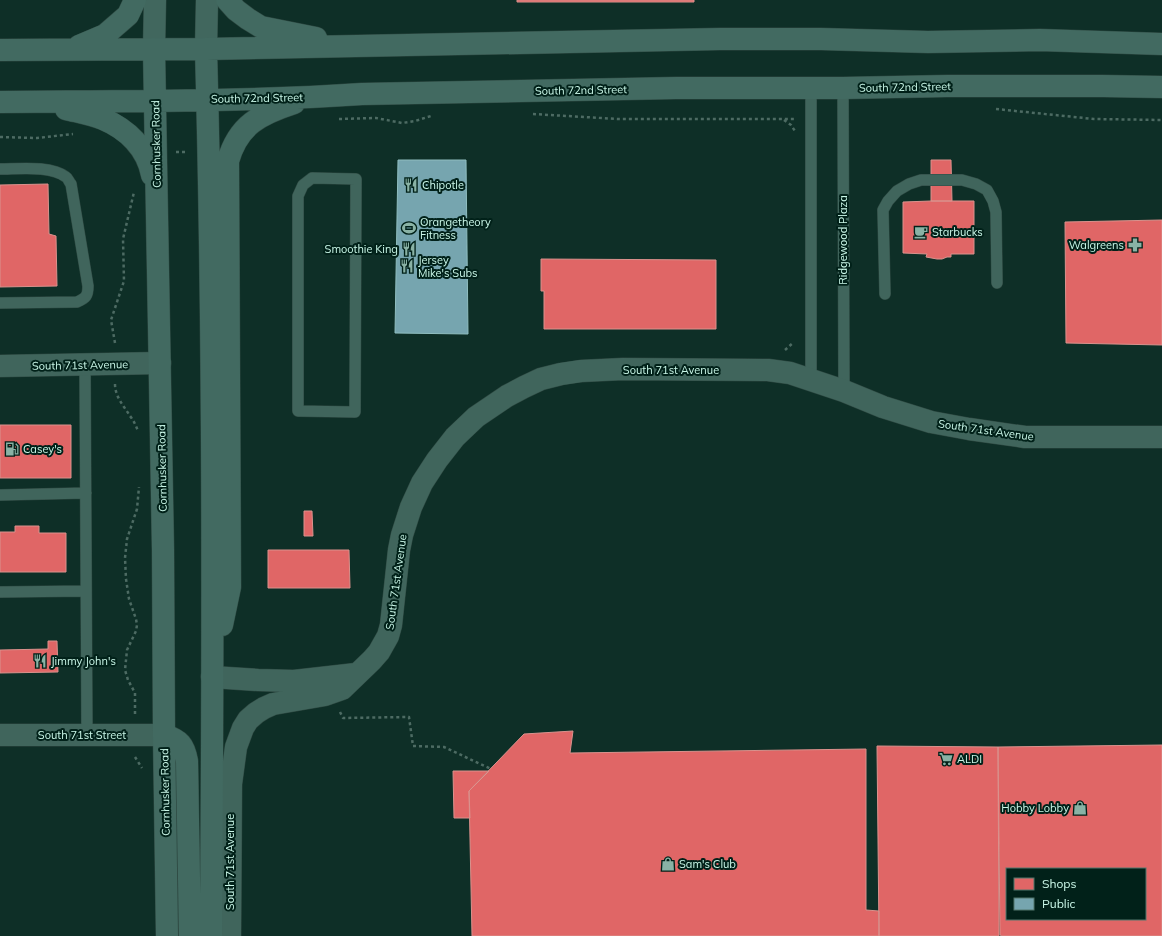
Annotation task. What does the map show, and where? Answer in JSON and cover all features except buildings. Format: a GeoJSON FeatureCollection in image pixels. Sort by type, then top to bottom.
{"type":"FeatureCollection","features":[{"type":"Feature","properties":{"kind":"main road"},"geometry":{"type":"LineString","coordinates":[[71,49],[105,36],[128,15],[135,0]]}},
{"type":"Feature","properties":{"kind":"main road","name":"Cornhusker Road"},"geometry":{"type":"LineString","coordinates":[[155,0],[154,49],[163,550],[167,936]]}},
{"type":"Feature","properties":{"kind":"main road"},"geometry":{"type":"LineString","coordinates":[[207,0],[206,49],[212,395],[211,936]]}},
{"type":"Feature","properties":{"kind":"main road"},"geometry":{"type":"LineString","coordinates":[[227,0],[236,10],[262,27],[355,46]]}},
{"type":"Feature","properties":{"kind":"main road"},"geometry":{"type":"LineString","coordinates":[[0,50],[206,49],[720,39],[821,39],[928,42],[1040,40],[1162,44]]}},
{"type":"Feature","properties":{"kind":"main road","name":"South 72nd Street"},"geometry":{"type":"LineString","coordinates":[[0,102],[155,101],[313,97],[362,94],[676,88],[843,88],[947,86],[1162,87]]}},
{"type":"Feature","properties":{"kind":"main road"},"geometry":{"type":"LineString","coordinates":[[212,677],[230,587],[228,161],[231,149],[252,121],[268,112],[313,97]]}},
{"type":"Feature","properties":{"kind":"main road"},"geometry":{"type":"LineString","coordinates":[[38,101],[103,119],[131,135],[142,149],[151,168],[156,200]]}},
{"type":"Feature","properties":{"kind":"main road"},"geometry":{"type":"LineString","coordinates":[[164,735],[173,738],[181,744],[187,761],[190,936]]}},
{"type":"Feature","properties":{"kind":"street","name":"South 71st Avenue"},"geometry":{"type":"LineString","coordinates":[[0,366],[160,363]]}},
{"type":"Feature","properties":{"kind":"street","name":"South 71st Avenue"},"geometry":{"type":"LineString","coordinates":[[230,936],[231,784],[236,747],[243,728],[248,720],[264,708],[273,704],[325,695],[342,689],[379,652],[388,636],[391,625],[397,565],[402,535],[411,507],[422,483],[455,437],[476,417],[524,386],[561,374],[581,371],[623,369],[768,370],[811,380],[844,391],[883,407],[931,422],[969,429],[1025,437],[1162,437]]}},
{"type":"Feature","properties":{"kind":"street"},"geometry":{"type":"LineString","coordinates":[[212,677],[294,682],[357,674]]}},
{"type":"Feature","properties":{"kind":"street","name":"South 71st Street"},"geometry":{"type":"LineString","coordinates":[[0,734],[164,735]]}},
{"type":"Feature","properties":{"kind":"lane"},"geometry":{"type":"LineString","coordinates":[[811,88],[811,380]]}},
{"type":"Feature","properties":{"kind":"lane","name":"Ridgewood Plaza"},"geometry":{"type":"LineString","coordinates":[[843,88],[844,391]]}},
{"type":"Feature","properties":{"kind":"lane"},"geometry":{"type":"LineString","coordinates":[[0,169],[48,169],[67,177],[71,184],[88,286],[88,293],[84,299],[77,302],[0,303]]}},
{"type":"Feature","properties":{"kind":"lane"},"geometry":{"type":"LineString","coordinates":[[312,178],[356,179],[355,412],[298,411],[298,196],[303,185],[312,178]]}},
{"type":"Feature","properties":{"kind":"lane"},"geometry":{"type":"LineString","coordinates":[[885,294],[883,210],[888,200],[897,191],[909,184],[921,180],[962,180],[976,184],[987,190],[993,201],[996,212],[997,283]]}},
{"type":"Feature","properties":{"kind":"lane"},"geometry":{"type":"LineString","coordinates":[[85,365],[87,735]]}},
{"type":"Feature","properties":{"kind":"lane"},"geometry":{"type":"LineString","coordinates":[[0,495],[86,493]]}},
{"type":"Feature","properties":{"kind":"lane"},"geometry":{"type":"LineString","coordinates":[[0,592],[86,591]]}},
{"type":"Feature","properties":{"kind":"path"},"geometry":{"type":"LineString","coordinates":[[993,109],[1094,119],[1162,120]]}},
{"type":"Feature","properties":{"kind":"path"},"geometry":{"type":"LineString","coordinates":[[527,113],[618,119],[790,119]]}},
{"type":"Feature","properties":{"kind":"path"},"geometry":{"type":"LineString","coordinates":[[336,119],[376,118],[402,123],[415,121],[428,116],[435,116]]}},
{"type":"Feature","properties":{"kind":"path"},"geometry":{"type":"LineString","coordinates":[[783,120],[795,131]]}},
{"type":"Feature","properties":{"kind":"path"},"geometry":{"type":"LineString","coordinates":[[0,137],[38,138],[73,134]]}},
{"type":"Feature","properties":{"kind":"path"},"geometry":{"type":"LineString","coordinates":[[116,347],[111,320],[124,281],[123,239],[135,187]]}},
{"type":"Feature","properties":{"kind":"path"},"geometry":{"type":"LineString","coordinates":[[782,351],[786,350],[792,345],[797,338]]}},
{"type":"Feature","properties":{"kind":"path"},"geometry":{"type":"LineString","coordinates":[[116,380],[115,386],[120,401],[132,418],[142,437]]}},
{"type":"Feature","properties":{"kind":"path"},"geometry":{"type":"LineString","coordinates":[[136,697],[125,670],[127,650],[136,631],[137,625],[129,599],[125,558],[127,539],[136,509],[139,485]]}},
{"type":"Feature","properties":{"kind":"path"},"geometry":{"type":"LineString","coordinates":[[338,709],[343,718],[409,717],[413,746],[444,748],[491,769]]}},
{"type":"Feature","properties":{"kind":"place","name":"Chipotle"},"geometry":{"type":"Point","coordinates":[411,185]}},
{"type":"Feature","properties":{"kind":"place","name":"Orangetheory Fitness"},"geometry":{"type":"Point","coordinates":[409,228]}},
{"type":"Feature","properties":{"kind":"place","name":"Starbucks"},"geometry":{"type":"Point","coordinates":[921,232]}},
{"type":"Feature","properties":{"kind":"place","name":"Walgreens"},"geometry":{"type":"Point","coordinates":[1135,245]}},
{"type":"Feature","properties":{"kind":"place","name":"Smoothie King"},"geometry":{"type":"Point","coordinates":[409,249]}},
{"type":"Feature","properties":{"kind":"place","name":"Jersey Mike's Subs"},"geometry":{"type":"Point","coordinates":[407,266]}},
{"type":"Feature","properties":{"kind":"place","name":"Casey's"},"geometry":{"type":"Point","coordinates":[12,449]}},
{"type":"Feature","properties":{"kind":"place","name":"Jimmy John's"},"geometry":{"type":"Point","coordinates":[40,661]}},
{"type":"Feature","properties":{"kind":"place","name":"ALDI"},"geometry":{"type":"Point","coordinates":[946,759]}},
{"type":"Feature","properties":{"kind":"place","name":"Hobby Lobby"},"geometry":{"type":"Point","coordinates":[1080,808]}},
{"type":"Feature","properties":{"kind":"place","name":"Sam's Club"},"geometry":{"type":"Point","coordinates":[668,864]}}]}
